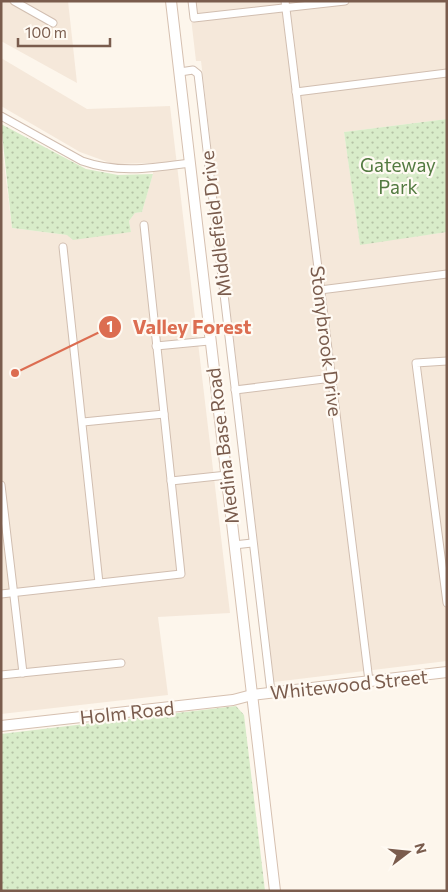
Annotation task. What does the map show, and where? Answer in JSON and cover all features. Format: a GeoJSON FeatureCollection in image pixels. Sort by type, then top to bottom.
{"type":"FeatureCollection","features":[{"type":"Feature","properties":{"kind":"street"},"geometry":{"type":"LineString","coordinates":[[14,1],[52,23]]}},
{"type":"Feature","properties":{"kind":"street","name":"Medina Base Road"},"geometry":{"type":"LineString","coordinates":[[171,1],[275,891]]}},
{"type":"Feature","properties":{"kind":"street"},"geometry":{"type":"LineString","coordinates":[[192,1],[194,18],[285,5],[345,1]]}},
{"type":"Feature","properties":{"kind":"street","name":"Stonybrook Drive"},"geometry":{"type":"LineString","coordinates":[[285,5],[369,681]]}},
{"type":"Feature","properties":{"kind":"street","name":"Middlefield Drive"},"geometry":{"type":"LineString","coordinates":[[180,72],[194,70],[198,74],[271,692]]}},
{"type":"Feature","properties":{"kind":"street"},"geometry":{"type":"LineString","coordinates":[[296,92],[447,73]]}},
{"type":"Feature","properties":{"kind":"street"},"geometry":{"type":"LineString","coordinates":[[1,116],[82,162],[95,166],[128,170],[190,163]]}},
{"type":"Feature","properties":{"kind":"street"},"geometry":{"type":"LineString","coordinates":[[1,594],[181,574],[144,225]]}},
{"type":"Feature","properties":{"kind":"street"},"geometry":{"type":"LineString","coordinates":[[63,247],[99,583]]}},
{"type":"Feature","properties":{"kind":"street"},"geometry":{"type":"LineString","coordinates":[[320,290],[447,274]]}},
{"type":"Feature","properties":{"kind":"street"},"geometry":{"type":"LineString","coordinates":[[156,346],[210,340]]}},
{"type":"Feature","properties":{"kind":"street"},"geometry":{"type":"LineString","coordinates":[[447,361],[416,363],[447,603]]}},
{"type":"Feature","properties":{"kind":"street"},"geometry":{"type":"LineString","coordinates":[[234,390],[332,378]]}},
{"type":"Feature","properties":{"kind":"street"},"geometry":{"type":"LineString","coordinates":[[83,422],[164,414]]}},
{"type":"Feature","properties":{"kind":"street"},"geometry":{"type":"LineString","coordinates":[[171,480],[227,475]]}},
{"type":"Feature","properties":{"kind":"street"},"geometry":{"type":"LineString","coordinates":[[1,486],[4,533],[14,593],[23,673]]}},
{"type":"Feature","properties":{"kind":"street"},"geometry":{"type":"LineString","coordinates":[[234,545],[252,543]]}},
{"type":"Feature","properties":{"kind":"street"},"geometry":{"type":"LineString","coordinates":[[1,675],[121,663]]}},
{"type":"Feature","properties":{"kind":"street","name":"Whitewood Street"},"geometry":{"type":"LineString","coordinates":[[252,695],[369,681],[404,679],[447,672]]}},
{"type":"Feature","properties":{"kind":"street","name":"Holm Road"},"geometry":{"type":"LineString","coordinates":[[1,726],[234,700],[252,695]]}},
{"type":"Feature","properties":{"kind":"shaded area"},"geometry":{"type":"Polygon","coordinates":[[[1,1],[68,1],[77,83],[1,41],[1,1]]]}},
{"type":"Feature","properties":{"kind":"shaded area"},"geometry":{"type":"Polygon","coordinates":[[[189,1],[447,1],[447,119],[344,132],[360,244],[447,232],[447,661],[274,682],[201,61],[196,61],[189,1]]]}},
{"type":"Feature","properties":{"kind":"shaded area"},"geometry":{"type":"Polygon","coordinates":[[[1,58],[87,109],[170,106],[230,613],[158,617],[168,695],[1,714],[1,137],[12,228],[67,235],[131,232],[129,221],[135,213],[142,212],[153,174],[152,163],[113,164],[80,152],[1,106],[1,58]]]}},
{"type":"Feature","properties":{"kind":"green space","name":"Gateway Park"},"geometry":{"type":"Polygon","coordinates":[[[447,119],[447,232],[360,245],[344,132],[447,119]]]}},
{"type":"Feature","properties":{"kind":"green space"},"geometry":{"type":"Polygon","coordinates":[[[1,124],[86,169],[118,175],[153,174],[142,212],[135,213],[129,221],[131,232],[73,240],[67,235],[12,228],[1,124]]]}},
{"type":"Feature","properties":{"kind":"green space"},"geometry":{"type":"Polygon","coordinates":[[[236,706],[244,715],[265,891],[1,891],[1,734],[236,706]]]}},
{"type":"Feature","properties":{"kind":"place","name":"Valley Forest"},"geometry":{"type":"Point","coordinates":[15,373]}}]}
